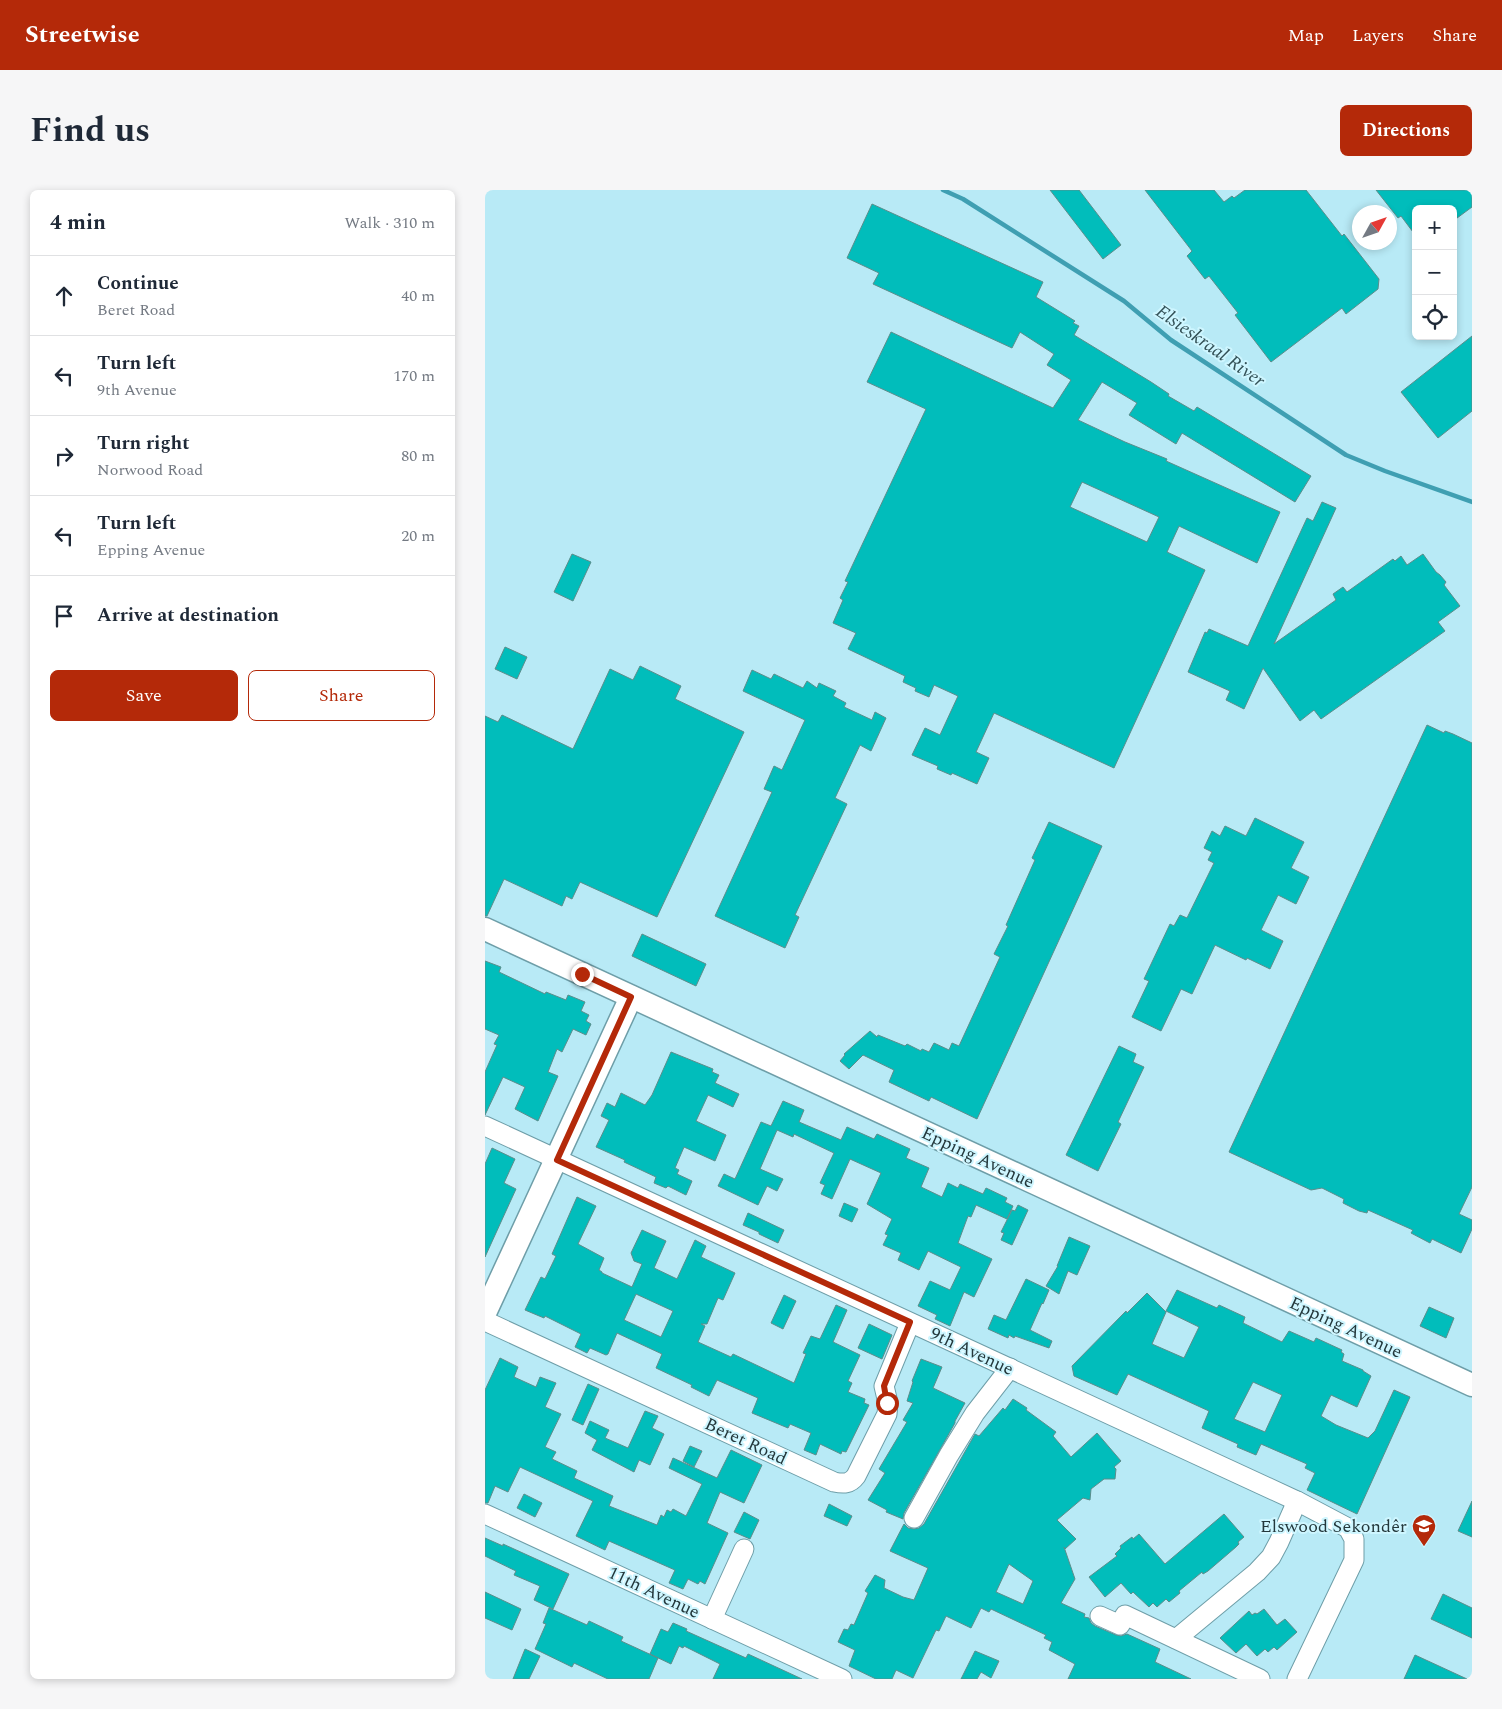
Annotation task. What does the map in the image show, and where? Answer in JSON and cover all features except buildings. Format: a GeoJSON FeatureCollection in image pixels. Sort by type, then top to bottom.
{"type":"FeatureCollection","features":[{"type":"Feature","properties":{"kind":"street","name":"Epping Avenue"},"geometry":{"type":"LineString","coordinates":[[485,929],[1472,1385]]}},
{"type":"Feature","properties":{"kind":"street"},"geometry":{"type":"LineString","coordinates":[[485,1313],[631,997]]}},
{"type":"Feature","properties":{"kind":"street","name":"9th Avenue"},"geometry":{"type":"LineString","coordinates":[[485,1126],[1297,1501],[1349,1528],[1355,1539],[1354,1560],[1297,1679]]}},
{"type":"Feature","properties":{"kind":"street","name":"Beret Road"},"geometry":{"type":"LineString","coordinates":[[485,1321],[834,1482],[841,1483],[852,1481],[857,1476],[884,1420],[888,1409],[884,1386],[910,1322]]}},
{"type":"Feature","properties":{"kind":"street"},"geometry":{"type":"LineString","coordinates":[[914,1518],[975,1413],[1010,1368]]}},
{"type":"Feature","properties":{"kind":"street"},"geometry":{"type":"LineString","coordinates":[[1176,1639],[1257,1572],[1271,1557],[1297,1501]]}},
{"type":"Feature","properties":{"kind":"street","name":"11th Avenue"},"geometry":{"type":"LineString","coordinates":[[485,1514],[711,1618],[822,1675],[842,1679]]}},
{"type":"Feature","properties":{"kind":"street"},"geometry":{"type":"LineString","coordinates":[[711,1618],[744,1550]]}},
{"type":"Feature","properties":{"kind":"street"},"geometry":{"type":"LineString","coordinates":[[1100,1616],[1120,1625],[1125,1615],[1259,1679]]}},
{"type":"Feature","properties":{"kind":"waterway","name":"Elsieskraal River"},"geometry":{"type":"LineString","coordinates":[[943,190],[963,199],[1124,301],[1171,340],[1346,455],[1472,502]]}},
{"type":"Feature","properties":{"kind":"place","name":"Elswood Sekondêr"},"geometry":{"type":"Point","coordinates":[1424,1547]}},
{"type":"Feature","properties":{"kind":"route"},"geometry":{"type":"LineString","coordinates":[[582,974],[631,997],[557,1160],[910,1322],[884,1386],[887,1403]]}}]}
